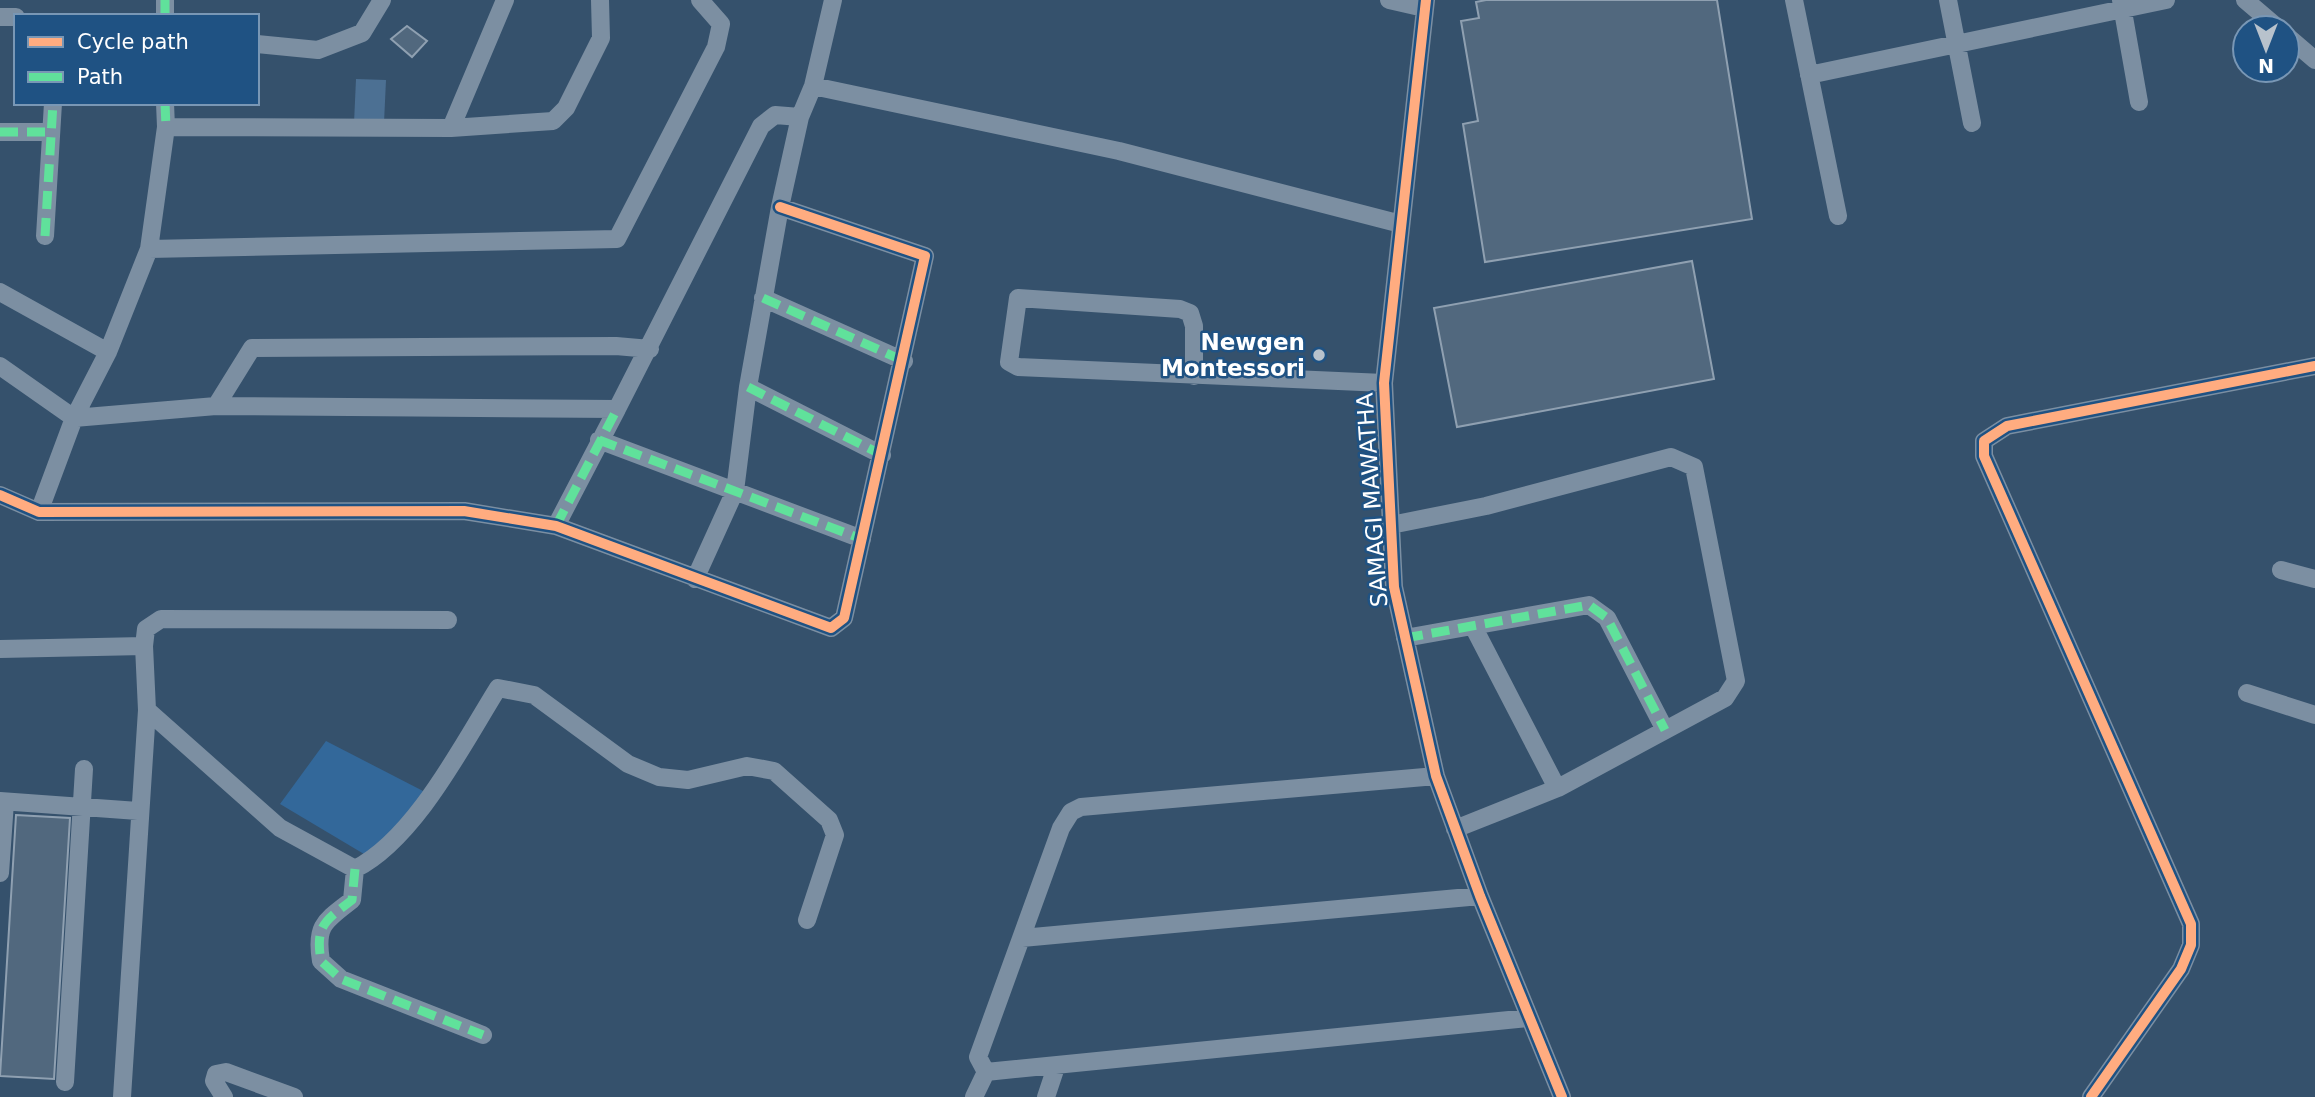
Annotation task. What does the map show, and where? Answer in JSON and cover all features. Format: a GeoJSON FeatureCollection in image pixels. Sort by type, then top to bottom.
{"type":"FeatureCollection","features":[{"type":"Feature","properties":{"kind":"street"},"geometry":{"type":"LineString","coordinates":[[259,44],[318,50],[362,33],[382,0]]}},
{"type":"Feature","properties":{"kind":"street"},"geometry":{"type":"LineString","coordinates":[[451,128],[505,0]]}},
{"type":"Feature","properties":{"kind":"street"},"geometry":{"type":"LineString","coordinates":[[166,127],[451,128],[553,121],[566,108],[601,38],[600,0]]}},
{"type":"Feature","properties":{"kind":"street"},"geometry":{"type":"LineString","coordinates":[[149,249],[617,239],[716,47],[721,23],[700,0]]}},
{"type":"Feature","properties":{"kind":"street"},"geometry":{"type":"LineString","coordinates":[[695,579],[735,491],[748,387],[780,207],[800,117],[813,86],[833,0]]}},
{"type":"Feature","properties":{"kind":"street"},"geometry":{"type":"LineString","coordinates":[[1389,0],[1425,4]]}},
{"type":"Feature","properties":{"kind":"street"},"geometry":{"type":"LineString","coordinates":[[1794,0],[1838,216]]}},
{"type":"Feature","properties":{"kind":"street"},"geometry":{"type":"LineString","coordinates":[[1948,0],[1972,123]]}},
{"type":"Feature","properties":{"kind":"street"},"geometry":{"type":"LineString","coordinates":[[1809,75],[2121,4],[2166,0]]}},
{"type":"Feature","properties":{"kind":"street"},"geometry":{"type":"LineString","coordinates":[[2245,0],[2262,14]]}},
{"type":"Feature","properties":{"kind":"street","name":"SAMAGI MAWATHA"},"geometry":{"type":"LineString","coordinates":[[1425,4],[1384,383],[1394,587],[1436,776],[1480,896],[1562,1097]]}},
{"type":"Feature","properties":{"kind":"street"},"geometry":{"type":"LineString","coordinates":[[2121,4],[2139,102]]}},
{"type":"Feature","properties":{"kind":"street"},"geometry":{"type":"LineString","coordinates":[[2301,48],[2315,60]]}},
{"type":"Feature","properties":{"kind":"street"},"geometry":{"type":"LineString","coordinates":[[813,86],[1119,151],[1401,224]]}},
{"type":"Feature","properties":{"kind":"street"},"geometry":{"type":"LineString","coordinates":[[45,236],[49,132],[53,105]]}},
{"type":"Feature","properties":{"kind":"street"},"geometry":{"type":"LineString","coordinates":[[39,512],[74,418],[108,352],[149,249],[166,127],[165,105]]}},
{"type":"Feature","properties":{"kind":"street"},"geometry":{"type":"LineString","coordinates":[[556,526],[599,440],[650,349],[761,126],[775,115],[800,117]]}},
{"type":"Feature","properties":{"kind":"street"},"geometry":{"type":"LineString","coordinates":[[0,132],[49,132]]}},
{"type":"Feature","properties":{"kind":"street"},"geometry":{"type":"LineString","coordinates":[[0,495],[39,512],[464,511],[556,526],[831,628],[844,618],[904,361],[925,256],[780,207]]}},
{"type":"Feature","properties":{"kind":"street"},"geometry":{"type":"LineString","coordinates":[[0,292],[108,352]]}},
{"type":"Feature","properties":{"kind":"street"},"geometry":{"type":"LineString","coordinates":[[1194,376],[1194,326],[1191,313],[1180,309],[1018,298],[1009,362],[1018,367],[1194,376],[1384,383]]}},
{"type":"Feature","properties":{"kind":"street"},"geometry":{"type":"LineString","coordinates":[[763,299],[904,361]]}},
{"type":"Feature","properties":{"kind":"street"},"geometry":{"type":"LineString","coordinates":[[216,406],[252,348],[616,346],[650,349]]}},
{"type":"Feature","properties":{"kind":"street"},"geometry":{"type":"LineString","coordinates":[[0,366],[74,418],[216,406],[617,409]]}},
{"type":"Feature","properties":{"kind":"street"},"geometry":{"type":"LineString","coordinates":[[2091,1097],[2181,969],[2190,945],[2190,924],[1984,456],[1984,441],[2007,426],[2315,366]]}},
{"type":"Feature","properties":{"kind":"street"},"geometry":{"type":"LineString","coordinates":[[748,387],[882,455]]}},
{"type":"Feature","properties":{"kind":"street"},"geometry":{"type":"LineString","coordinates":[[599,440],[862,539]]}},
{"type":"Feature","properties":{"kind":"street"},"geometry":{"type":"LineString","coordinates":[[1391,526],[1486,506],[1671,457],[1694,467],[1737,681],[1725,698],[1557,788],[1455,829]]}},
{"type":"Feature","properties":{"kind":"street"},"geometry":{"type":"LineString","coordinates":[[2281,570],[2315,579]]}},
{"type":"Feature","properties":{"kind":"street"},"geometry":{"type":"LineString","coordinates":[[1405,638],[1589,605],[1607,618],[1665,730]]}},
{"type":"Feature","properties":{"kind":"street"},"geometry":{"type":"LineString","coordinates":[[122,1097],[138,811],[147,710],[144,646],[146,629],[161,619],[448,620]]}},
{"type":"Feature","properties":{"kind":"street"},"geometry":{"type":"LineString","coordinates":[[1473,626],[1557,788]]}},
{"type":"Feature","properties":{"kind":"street"},"geometry":{"type":"LineString","coordinates":[[0,649],[144,646]]}},
{"type":"Feature","properties":{"kind":"street"},"geometry":{"type":"LineString","coordinates":[[355,869],[373,860],[430,797],[498,688],[534,695],[628,764],[660,777],[688,780],[747,765],[774,771],[829,820],[835,835],[807,920]]}},
{"type":"Feature","properties":{"kind":"street"},"geometry":{"type":"LineString","coordinates":[[2247,693],[2315,715]]}},
{"type":"Feature","properties":{"kind":"street"},"geometry":{"type":"LineString","coordinates":[[147,710],[280,828],[355,869]]}},
{"type":"Feature","properties":{"kind":"street"},"geometry":{"type":"LineString","coordinates":[[65,1082],[84,769]]}},
{"type":"Feature","properties":{"kind":"street"},"geometry":{"type":"LineString","coordinates":[[986,1072],[978,1057],[1061,828],[1071,812],[1081,807],[1436,776]]}},
{"type":"Feature","properties":{"kind":"street"},"geometry":{"type":"LineString","coordinates":[[0,873],[2,802],[138,811]]}},
{"type":"Feature","properties":{"kind":"street"},"geometry":{"type":"LineString","coordinates":[[355,869],[352,900],[324,921],[318,938],[321,961],[341,979],[483,1035]]}},
{"type":"Feature","properties":{"kind":"street"},"geometry":{"type":"LineString","coordinates":[[1022,938],[1480,896]]}},
{"type":"Feature","properties":{"kind":"street"},"geometry":{"type":"LineString","coordinates":[[986,1072],[1528,1018]]}},
{"type":"Feature","properties":{"kind":"street"},"geometry":{"type":"LineString","coordinates":[[1046,1097],[1056,1067]]}},
{"type":"Feature","properties":{"kind":"street"},"geometry":{"type":"LineString","coordinates":[[224,1097],[214,1081],[216,1074],[226,1072],[294,1097]]}},
{"type":"Feature","properties":{"kind":"street"},"geometry":{"type":"LineString","coordinates":[[974,1097],[986,1072]]}},
{"type":"Feature","properties":{"kind":"shaded area"},"geometry":{"type":"Polygon","coordinates":[[[356,79],[386,80],[384,123],[354,123],[356,79]]]}},
{"type":"Feature","properties":{"kind":"shaded area"},"geometry":{"type":"Polygon","coordinates":[[[326,741],[425,792],[369,857],[280,804],[326,741]]]}},
{"type":"Feature","properties":{"kind":"building"},"geometry":{"type":"Polygon","coordinates":[[[1717,0],[1752,219],[1485,262],[1463,124],[1478,121],[1461,21],[1479,18],[1476,2],[1717,0]]]}},
{"type":"Feature","properties":{"kind":"building"},"geometry":{"type":"Polygon","coordinates":[[[407,26],[427,41],[412,57],[391,39],[407,26]]]}},
{"type":"Feature","properties":{"kind":"building"},"geometry":{"type":"Polygon","coordinates":[[[1692,261],[1714,379],[1457,427],[1434,308],[1692,261]]]}},
{"type":"Feature","properties":{"kind":"building"},"geometry":{"type":"Polygon","coordinates":[[[16,815],[70,818],[54,1079],[0,1076],[16,815]]]}},
{"type":"Feature","properties":{"kind":"marked path"},"geometry":{"type":"LineString","coordinates":[[165,0],[165,14]]}},
{"type":"Feature","properties":{"kind":"marked path"},"geometry":{"type":"LineString","coordinates":[[45,236],[53,105]]}},
{"type":"Feature","properties":{"kind":"marked path"},"geometry":{"type":"LineString","coordinates":[[165,105],[166,127]]}},
{"type":"Feature","properties":{"kind":"marked path"},"geometry":{"type":"LineString","coordinates":[[0,132],[49,132]]}},
{"type":"Feature","properties":{"kind":"marked path"},"geometry":{"type":"LineString","coordinates":[[763,298],[904,361]]}},
{"type":"Feature","properties":{"kind":"marked path"},"geometry":{"type":"LineString","coordinates":[[748,387],[882,455]]}},
{"type":"Feature","properties":{"kind":"marked path"},"geometry":{"type":"LineString","coordinates":[[556,526],[617,409]]}},
{"type":"Feature","properties":{"kind":"marked path"},"geometry":{"type":"LineString","coordinates":[[599,440],[862,539]]}},
{"type":"Feature","properties":{"kind":"marked path"},"geometry":{"type":"LineString","coordinates":[[1405,638],[1589,605],[1607,618],[1665,730]]}},
{"type":"Feature","properties":{"kind":"marked path"},"geometry":{"type":"LineString","coordinates":[[355,869],[352,900],[329,919],[321,931],[321,961],[341,979],[483,1035]]}},
{"type":"Feature","properties":{"kind":"cycle path"},"geometry":{"type":"LineString","coordinates":[[1426,0],[1384,383],[1394,587],[1436,776],[1480,896],[1562,1097]]}},
{"type":"Feature","properties":{"kind":"cycle path"},"geometry":{"type":"LineString","coordinates":[[0,495],[39,512],[464,511],[556,526],[831,628],[844,618],[925,256],[780,207]]}},
{"type":"Feature","properties":{"kind":"cycle path"},"geometry":{"type":"LineString","coordinates":[[2091,1097],[2181,969],[2191,945],[2191,924],[1984,456],[1984,441],[2007,426],[2315,366]]}},
{"type":"Feature","properties":{"kind":"place","name":"Newgen Montessori"},"geometry":{"type":"Point","coordinates":[1319,355]}}]}
